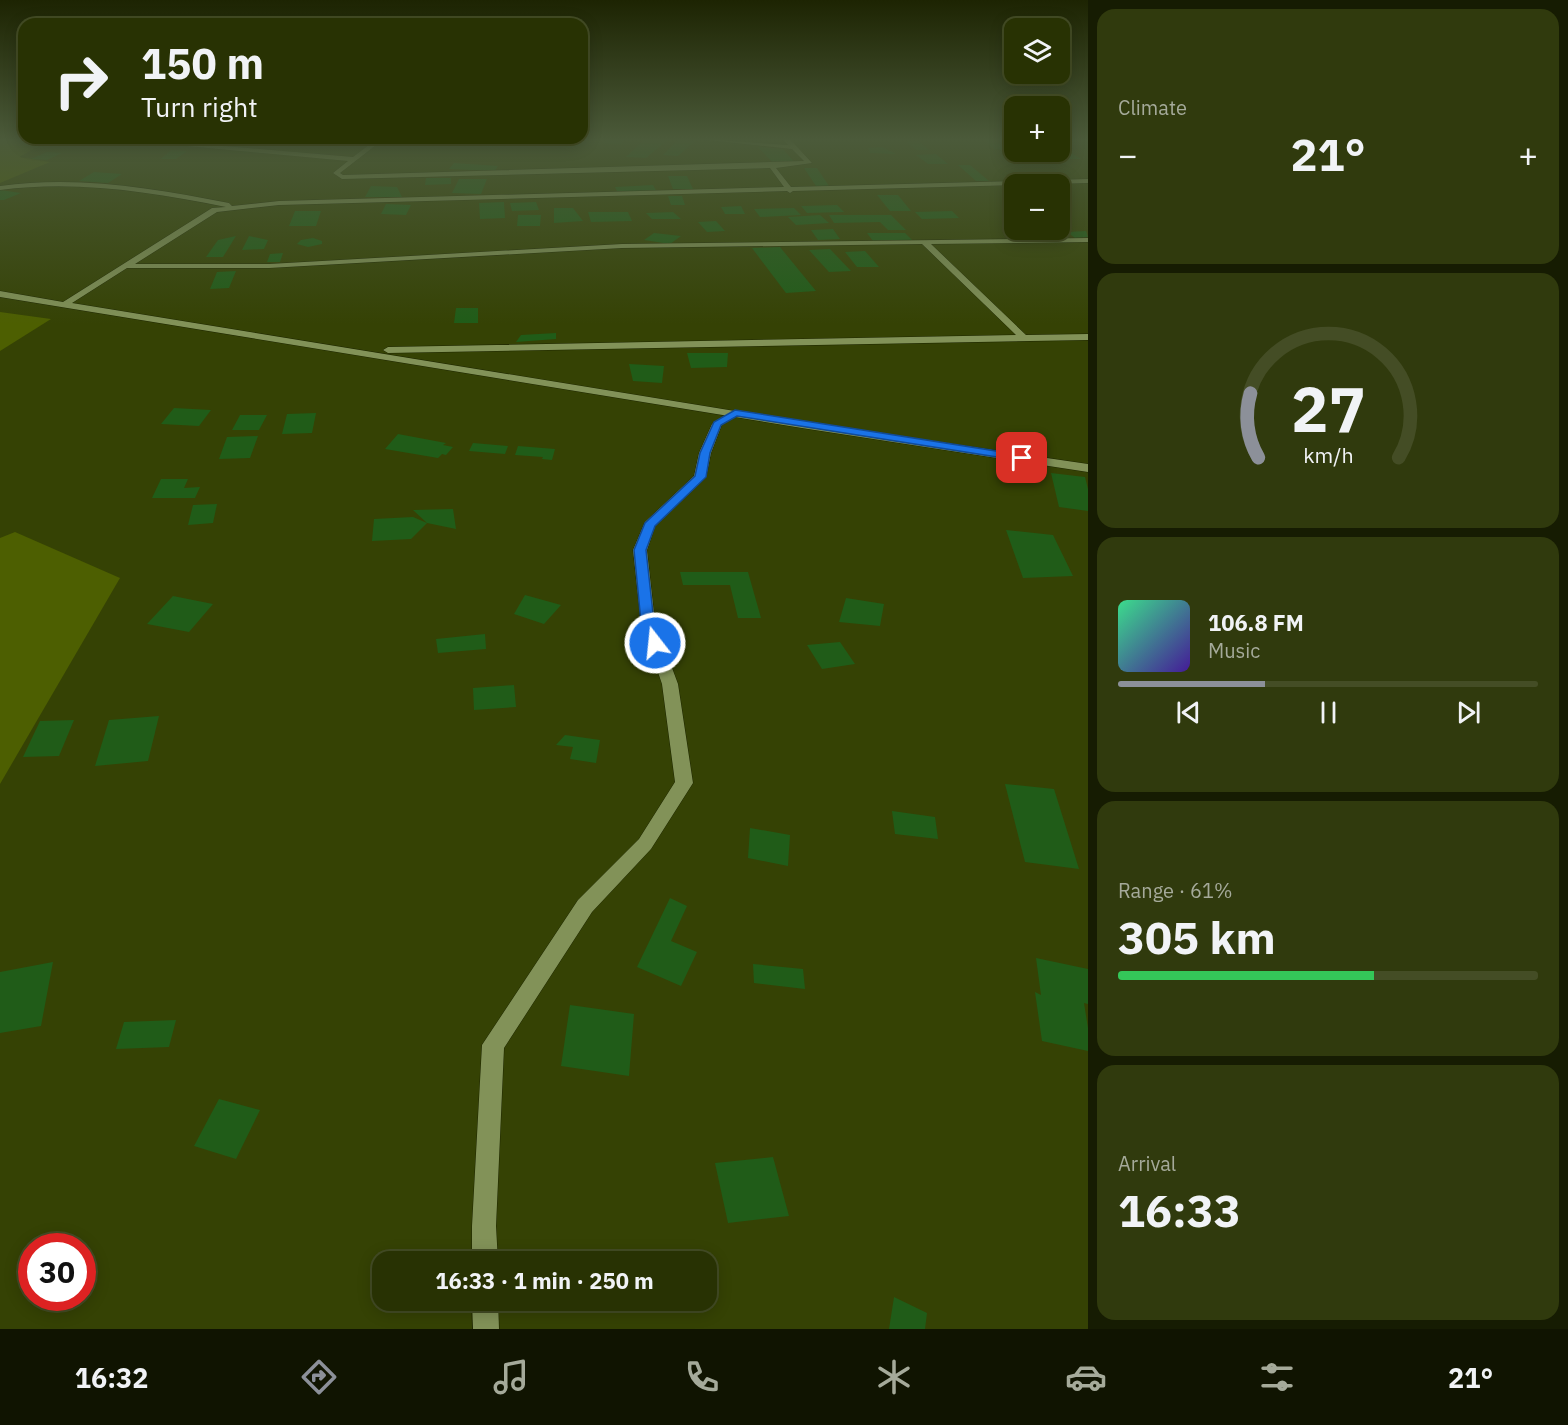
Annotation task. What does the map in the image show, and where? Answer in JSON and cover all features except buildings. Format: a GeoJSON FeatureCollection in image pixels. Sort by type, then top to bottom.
{"type":"FeatureCollection","features":[{"type":"Feature","properties":{"kind":"street"},"geometry":{"type":"LineString","coordinates":[[201,200],[238,207]]}},
{"type":"Feature","properties":{"kind":"street"},"geometry":{"type":"LineString","coordinates":[[65,304],[215,210],[279,203],[406,200]]}},
{"type":"Feature","properties":{"kind":"street"},"geometry":{"type":"LineString","coordinates":[[124,266],[269,266],[622,246],[1088,240]]}},
{"type":"Feature","properties":{"kind":"street"},"geometry":{"type":"LineString","coordinates":[[925,243],[1024,338]]}},
{"type":"Feature","properties":{"kind":"street"},"geometry":{"type":"LineString","coordinates":[[0,294],[1088,468]]}},
{"type":"Feature","properties":{"kind":"street"},"geometry":{"type":"LineString","coordinates":[[351,351],[1088,337]]}},
{"type":"Feature","properties":{"kind":"street"},"geometry":{"type":"LineString","coordinates":[[466,370],[471,356],[491,348]]}},
{"type":"Feature","properties":{"kind":"street"},"geometry":{"type":"LineString","coordinates":[[701,407],[717,424]]}},
{"type":"Feature","properties":{"kind":"street"},"geometry":{"type":"LineString","coordinates":[[485,1251],[493,1045],[585,906],[645,844],[684,783],[670,684],[648,622],[640,550],[649,525],[700,477],[705,453],[717,424],[735,413]]}},
{"type":"Feature","properties":{"kind":"street"},"geometry":{"type":"LineString","coordinates":[[485,1311],[486,1329]]}},
{"type":"Feature","properties":{"kind":"green space"},"geometry":{"type":"Polygon","coordinates":[[[0,312],[51,319],[0,351],[0,312]]]}},
{"type":"Feature","properties":{"kind":"green space"},"geometry":{"type":"Polygon","coordinates":[[[15,532],[120,578],[0,784],[0,538],[15,532]]]}},
{"type":"Feature","properties":{"kind":"route"},"geometry":{"type":"LineString","coordinates":[[655,643],[648,622],[640,550],[649,525],[700,477],[705,453],[717,424],[735,413],[1022,458]]}}]}
